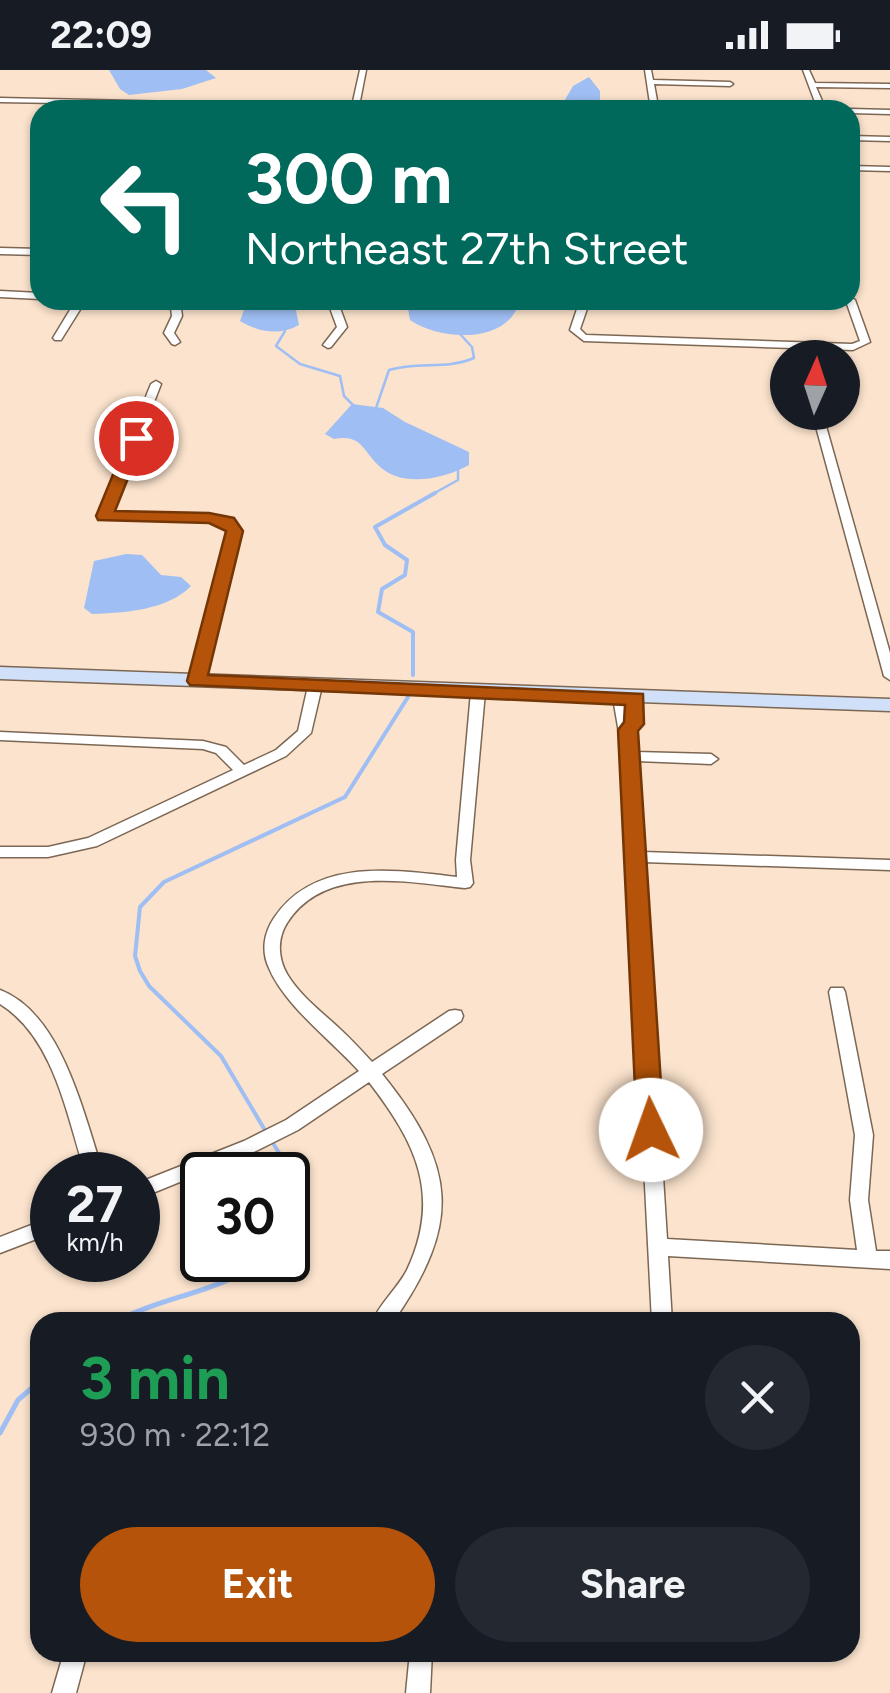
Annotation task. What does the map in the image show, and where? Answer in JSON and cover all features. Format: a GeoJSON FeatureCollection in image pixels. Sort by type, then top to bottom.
{"type":"FeatureCollection","features":[{"type":"Feature","properties":{"kind":"street"},"geometry":{"type":"LineString","coordinates":[[357,100],[363,70]]}},
{"type":"Feature","properties":{"kind":"street"},"geometry":{"type":"LineString","coordinates":[[648,70],[653,100]]}},
{"type":"Feature","properties":{"kind":"street"},"geometry":{"type":"LineString","coordinates":[[806,70],[818,100]]}},
{"type":"Feature","properties":{"kind":"street"},"geometry":{"type":"LineString","coordinates":[[650,82],[730,84]]}},
{"type":"Feature","properties":{"kind":"street"},"geometry":{"type":"LineString","coordinates":[[812,85],[890,86]]}},
{"type":"Feature","properties":{"kind":"street"},"geometry":{"type":"LineString","coordinates":[[0,100],[30,101]]}},
{"type":"Feature","properties":{"kind":"street"},"geometry":{"type":"LineString","coordinates":[[860,111],[890,112]]}},
{"type":"Feature","properties":{"kind":"street"},"geometry":{"type":"LineString","coordinates":[[860,138],[890,139]]}},
{"type":"Feature","properties":{"kind":"street"},"geometry":{"type":"LineString","coordinates":[[860,168],[890,169]]}},
{"type":"Feature","properties":{"kind":"street"},"geometry":{"type":"LineString","coordinates":[[0,250],[30,252]]}},
{"type":"Feature","properties":{"kind":"street"},"geometry":{"type":"LineString","coordinates":[[0,294],[30,296]]}},
{"type":"Feature","properties":{"kind":"street"},"geometry":{"type":"LineString","coordinates":[[58,338],[75,310]]}},
{"type":"Feature","properties":{"kind":"street"},"geometry":{"type":"LineString","coordinates":[[175,342],[168,333],[177,310]]}},
{"type":"Feature","properties":{"kind":"street"},"geometry":{"type":"LineString","coordinates":[[328,345],[342,328],[336,310]]}},
{"type":"Feature","properties":{"kind":"street"},"geometry":{"type":"LineString","coordinates":[[582,310],[575,330],[584,338],[853,347],[864,342],[853,310]]}},
{"type":"Feature","properties":{"kind":"street"},"geometry":{"type":"LineString","coordinates":[[156,384],[104,516],[209,518],[233,527],[235,536],[197,681]]}},
{"type":"Feature","properties":{"kind":"street"},"geometry":{"type":"LineString","coordinates":[[821,430],[890,676]]}},
{"type":"Feature","properties":{"kind":"street"},"geometry":{"type":"LineString","coordinates":[[0,673],[890,706]]}},
{"type":"Feature","properties":{"kind":"street"},"geometry":{"type":"LineString","coordinates":[[0,852],[60,851],[103,838],[243,772],[300,740],[315,686]]}},
{"type":"Feature","properties":{"kind":"street"},"geometry":{"type":"LineString","coordinates":[[388,1312],[421,1261],[428,1239],[430,1166],[414,1126],[372,1073],[283,981],[271,955],[275,931],[300,897],[329,883],[377,877],[465,883],[463,860],[478,692]]}},
{"type":"Feature","properties":{"kind":"street"},"geometry":{"type":"LineString","coordinates":[[628,698],[634,724],[628,730],[661,1312]]}},
{"type":"Feature","properties":{"kind":"street"},"geometry":{"type":"LineString","coordinates":[[0,736],[203,745],[227,755],[243,772]]}},
{"type":"Feature","properties":{"kind":"street"},"geometry":{"type":"LineString","coordinates":[[630,756],[711,759]]}},
{"type":"Feature","properties":{"kind":"street"},"geometry":{"type":"LineString","coordinates":[[636,857],[890,865]]}},
{"type":"Feature","properties":{"kind":"street"},"geometry":{"type":"LineString","coordinates":[[838,992],[864,1135],[859,1200],[868,1259]]}},
{"type":"Feature","properties":{"kind":"street"},"geometry":{"type":"LineString","coordinates":[[0,996],[19,1005],[46,1042],[87,1152]]}},
{"type":"Feature","properties":{"kind":"street"},"geometry":{"type":"LineString","coordinates":[[160,1182],[250,1146],[292,1124],[454,1016]]}},
{"type":"Feature","properties":{"kind":"street"},"geometry":{"type":"LineString","coordinates":[[0,1246],[30,1233]]}},
{"type":"Feature","properties":{"kind":"street"},"geometry":{"type":"LineString","coordinates":[[657,1247],[890,1260]]}},
{"type":"Feature","properties":{"kind":"street"},"geometry":{"type":"LineString","coordinates":[[64,1693],[73,1662]]}},
{"type":"Feature","properties":{"kind":"street"},"geometry":{"type":"LineString","coordinates":[[418,1693],[420,1662]]}},
{"type":"Feature","properties":{"kind":"water"},"geometry":{"type":"Polygon","coordinates":[[[109,70],[206,70],[216,78],[182,89],[129,95],[120,89],[109,70]]]}},
{"type":"Feature","properties":{"kind":"water"},"geometry":{"type":"Polygon","coordinates":[[[589,77],[600,91],[600,100],[565,100],[573,86],[589,77]]]}},
{"type":"Feature","properties":{"kind":"water"},"geometry":{"type":"Polygon","coordinates":[[[244,310],[296,310],[299,325],[262,330],[240,321],[244,310]]]}},
{"type":"Feature","properties":{"kind":"water"},"geometry":{"type":"Polygon","coordinates":[[[408,310],[515,310],[502,325],[472,335],[438,332],[410,320],[408,310]]]}},
{"type":"Feature","properties":{"kind":"water"},"geometry":{"type":"Polygon","coordinates":[[[352,404],[383,408],[469,452],[469,465],[422,479],[387,472],[355,440],[334,439],[325,434],[352,404]]]}},
{"type":"Feature","properties":{"kind":"water"},"geometry":{"type":"Polygon","coordinates":[[[142,555],[161,575],[181,577],[191,586],[158,605],[92,614],[84,608],[94,561],[142,555]]]}},
{"type":"Feature","properties":{"kind":"waterway"},"geometry":{"type":"LineString","coordinates":[[285,331],[276,346],[300,364],[340,376],[344,396],[356,408]]}},
{"type":"Feature","properties":{"kind":"waterway"},"geometry":{"type":"LineString","coordinates":[[375,411],[389,370],[453,364],[474,358],[472,347],[459,333]]}},
{"type":"Feature","properties":{"kind":"waterway"},"geometry":{"type":"LineString","coordinates":[[431,495],[458,480],[458,469]]}},
{"type":"Feature","properties":{"kind":"waterway"},"geometry":{"type":"LineString","coordinates":[[413,675],[413,632],[378,612],[382,589],[405,575],[407,560],[385,545],[375,527],[435,493]]}},
{"type":"Feature","properties":{"kind":"waterway"},"geometry":{"type":"LineString","coordinates":[[266,1132],[221,1056],[149,986],[140,971],[135,956],[140,907],[164,882],[345,797],[408,697]]}},
{"type":"Feature","properties":{"kind":"waterway"},"geometry":{"type":"LineString","coordinates":[[271,1140],[278,1152]]}},
{"type":"Feature","properties":{"kind":"waterway"},"geometry":{"type":"LineString","coordinates":[[136,1312],[223,1282]]}},
{"type":"Feature","properties":{"kind":"waterway"},"geometry":{"type":"LineString","coordinates":[[0,1433],[18,1400],[30,1390]]}},
{"type":"Feature","properties":{"kind":"route"},"geometry":{"type":"LineString","coordinates":[[136,438],[104,516],[209,518],[232,524],[234,531],[197,681],[636,699],[634,724],[628,730],[651,1130]]}}]}
